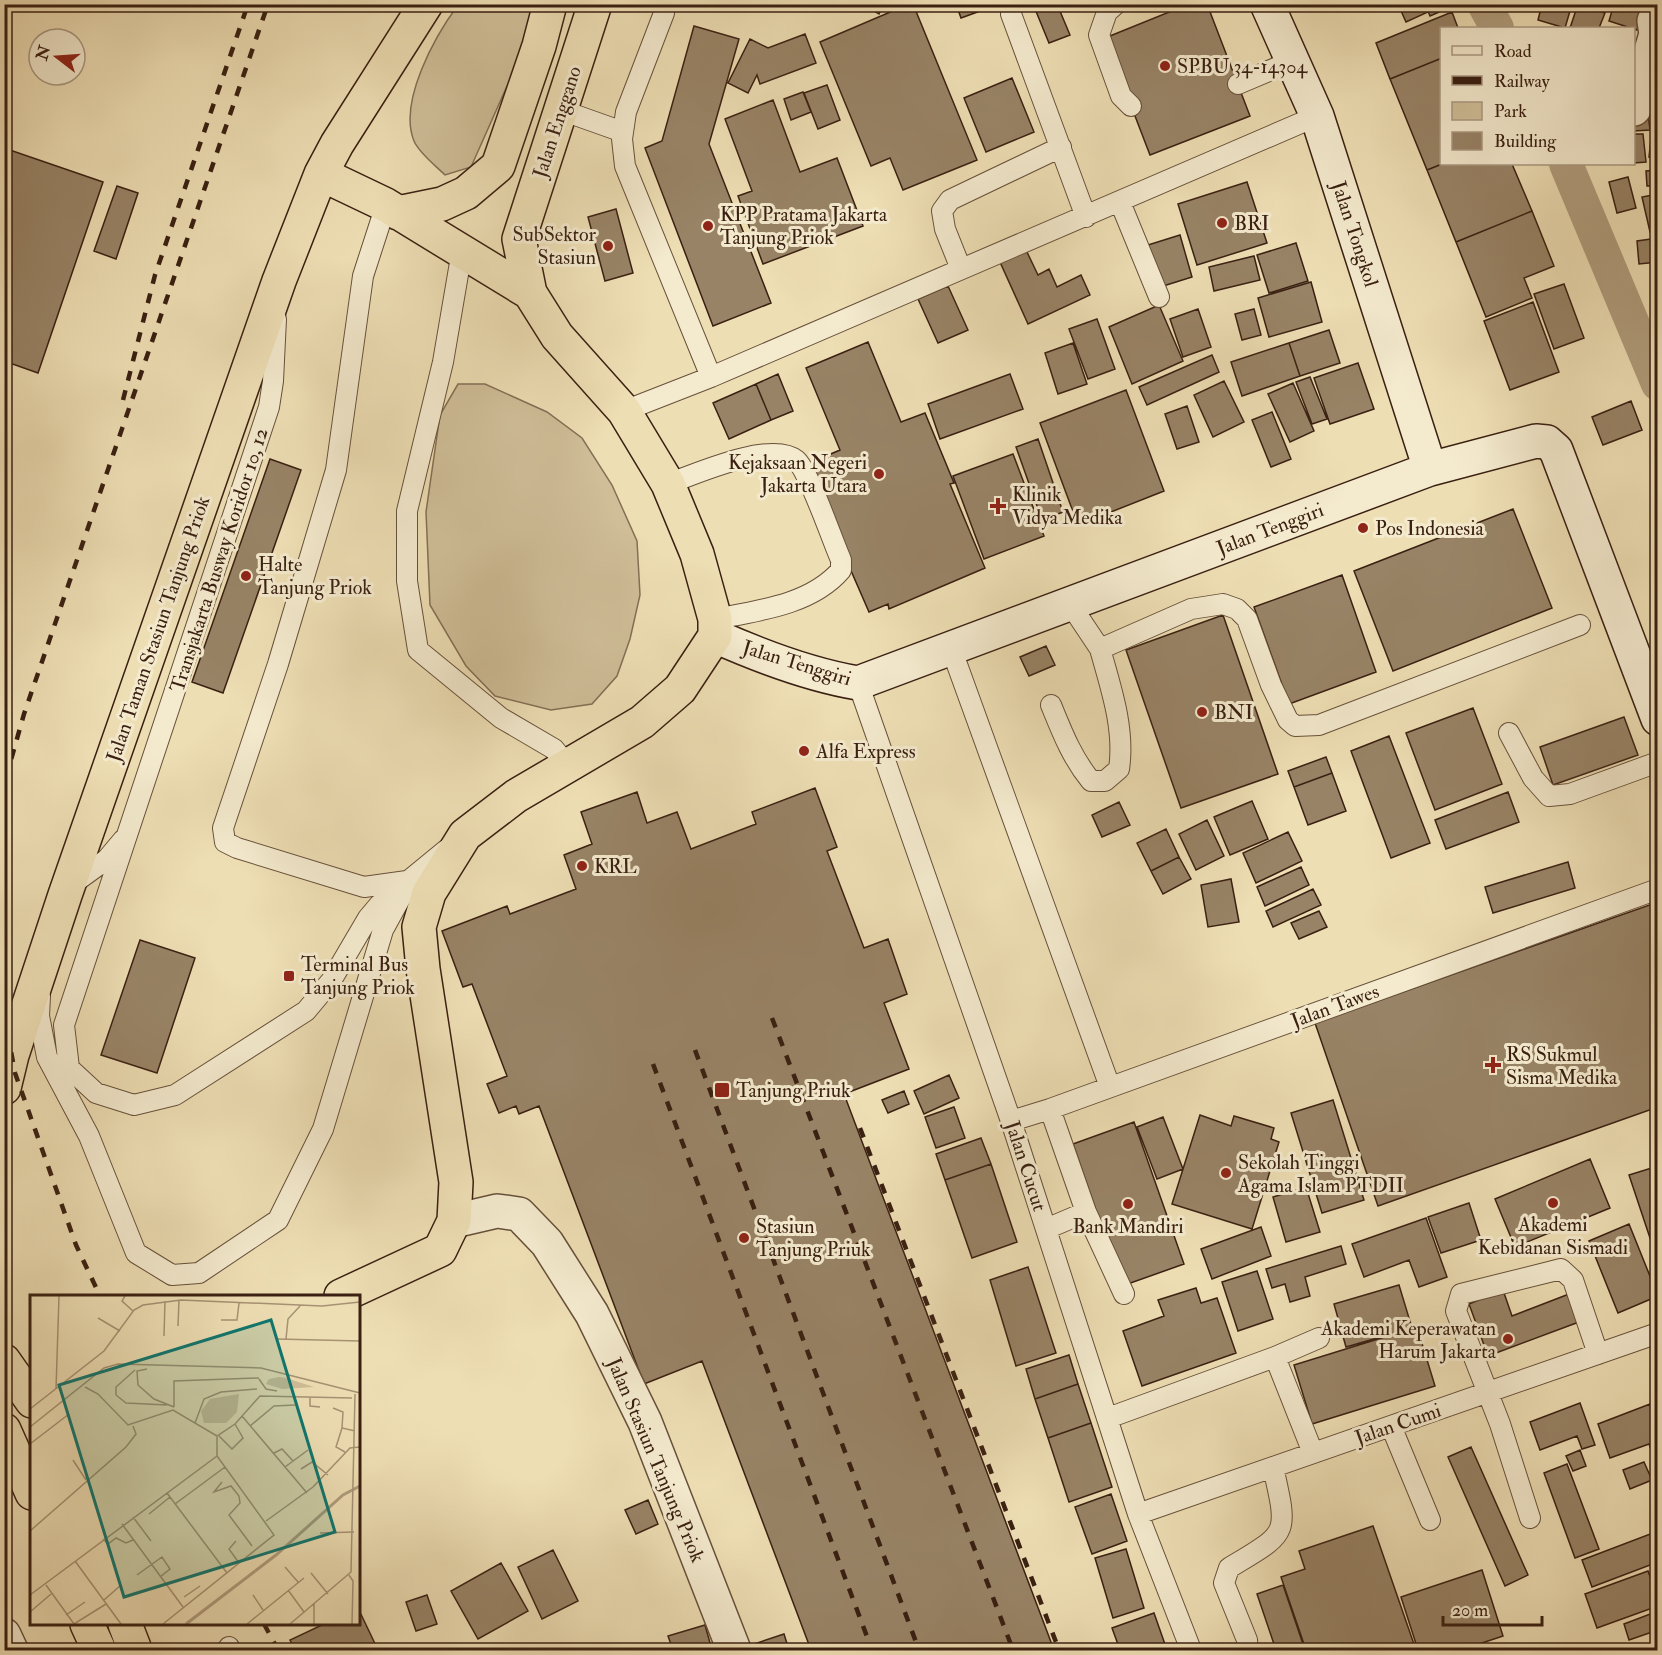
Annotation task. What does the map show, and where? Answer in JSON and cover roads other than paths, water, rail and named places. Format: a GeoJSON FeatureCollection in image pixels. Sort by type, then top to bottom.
{"type":"FeatureCollection","features":[{"type":"Feature","properties":{"kind":"highway"},"geometry":{"type":"LineString","coordinates":[[343,1295],[440,1250],[454,1221],[456,1182],[423,969],[419,927],[429,893],[465,835],[516,796],[569,767],[642,722],[680,689],[715,628],[698,554],[668,483],[624,411],[557,336],[530,293],[392,209],[321,174],[337,144],[426,4]]}},
{"type":"Feature","properties":{"kind":"highway"},"geometry":{"type":"LineString","coordinates":[[392,209],[442,204],[466,193],[498,166],[539,46],[550,4]]}},
{"type":"Feature","properties":{"kind":"highway","name":"Jalan Enggano"},"geometry":{"type":"LineString","coordinates":[[530,293],[519,239],[595,4]]}},
{"type":"Feature","properties":{"kind":"highway","name":"Jalan Taman Stasiun Tanjung Priok"},"geometry":{"type":"LineString","coordinates":[[4,1088],[65,895],[279,281],[321,174]]}},
{"type":"Feature","properties":{"kind":"highway"},"geometry":{"type":"LineString","coordinates":[[4,1361],[30,1398]]}},
{"type":"Feature","properties":{"kind":"highway"},"geometry":{"type":"LineString","coordinates":[[4,1430],[30,1488]]}},
{"type":"Feature","properties":{"kind":"highway"},"geometry":{"type":"LineString","coordinates":[[88,1625],[99,1650]]}},
{"type":"Feature","properties":{"kind":"highway"},"geometry":{"type":"LineString","coordinates":[[126,1625],[135,1650]]}},
{"type":"Feature","properties":{"kind":"street","name":"Jalan Tongkol"},"geometry":{"type":"LineString","coordinates":[[1267,4],[1317,116],[1430,469]]}},
{"type":"Feature","properties":{"kind":"street"},"geometry":{"type":"LineString","coordinates":[[1635,107],[1656,34],[1654,21],[1658,11]]}},
{"type":"Feature","properties":{"kind":"street","name":"Jalan Tenggiri"},"geometry":{"type":"LineString","coordinates":[[715,628],[748,651],[839,680],[858,683],[1430,469],[1536,441],[1547,442],[1556,450],[1636,688],[1658,719]]}},
{"type":"Feature","properties":{"kind":"street","name":"Jalan Stasiun Tanjung Priok"},"geometry":{"type":"LineString","coordinates":[[454,1221],[497,1210],[519,1214],[548,1243],[592,1314],[645,1422],[734,1650]]}},
{"type":"Feature","properties":{"kind":"street"},"geometry":{"type":"LineString","coordinates":[[4,1635],[11,1650]]}},
{"type":"Feature","properties":{"kind":"lane"},"geometry":{"type":"LineString","coordinates":[[1116,4],[1107,12],[1099,35],[1121,96],[1131,106]]}},
{"type":"Feature","properties":{"kind":"lane"},"geometry":{"type":"LineString","coordinates":[[664,13],[626,112],[623,132],[625,166],[711,377]]}},
{"type":"Feature","properties":{"kind":"lane"},"geometry":{"type":"LineString","coordinates":[[1011,14],[1086,217]]}},
{"type":"Feature","properties":{"kind":"lane"},"geometry":{"type":"LineString","coordinates":[[1238,84],[1292,61]]}},
{"type":"Feature","properties":{"kind":"lane"},"geometry":{"type":"LineString","coordinates":[[561,110],[623,132]]}},
{"type":"Feature","properties":{"kind":"lane"},"geometry":{"type":"LineString","coordinates":[[624,411],[711,377],[1317,116]]}},
{"type":"Feature","properties":{"kind":"lane"},"geometry":{"type":"LineString","coordinates":[[962,269],[945,229],[942,211],[950,200],[1061,147]]}},
{"type":"Feature","properties":{"kind":"lane"},"geometry":{"type":"LineString","coordinates":[[1120,202],[1159,297]]}},
{"type":"Feature","properties":{"kind":"lane"},"geometry":{"type":"LineString","coordinates":[[392,209],[363,276],[336,470],[278,664],[223,828],[225,842],[237,848],[364,887],[410,880]]}},
{"type":"Feature","properties":{"kind":"lane"},"geometry":{"type":"LineString","coordinates":[[462,251],[442,362],[407,512],[406,581],[418,650],[501,718],[554,749],[569,767]]}},
{"type":"Feature","properties":{"kind":"lane","name":"Transjakarta Busway Koridor 10, 12"},"geometry":{"type":"LineString","coordinates":[[279,281],[273,381],[268,407],[64,1025],[69,1068],[96,1094],[134,1105],[175,1095],[306,1011],[331,981],[368,918],[465,835]]}},
{"type":"Feature","properties":{"kind":"lane"},"geometry":{"type":"LineString","coordinates":[[668,483],[739,458],[784,453],[797,460],[805,475],[841,560],[841,570],[834,578],[787,605],[715,628]]}},
{"type":"Feature","properties":{"kind":"lane"},"geometry":{"type":"LineString","coordinates":[[1051,705],[1070,752],[1091,781],[1105,781],[1119,769],[1122,749],[1118,720],[1100,649],[1070,604]]}},
{"type":"Feature","properties":{"kind":"lane"},"geometry":{"type":"LineString","coordinates":[[1100,649],[1191,609],[1223,604],[1238,609],[1247,619],[1271,685],[1288,720],[1295,726],[1304,727],[1319,725],[1580,625]]}},
{"type":"Feature","properties":{"kind":"lane"},"geometry":{"type":"LineString","coordinates":[[951,648],[1110,1087]]}},
{"type":"Feature","properties":{"kind":"lane","name":"Jalan Cucut"},"geometry":{"type":"LineString","coordinates":[[858,683],[1011,1120],[1138,1514],[1191,1650]]}},
{"type":"Feature","properties":{"kind":"lane"},"geometry":{"type":"LineString","coordinates":[[1509,733],[1533,778],[1549,796],[1570,794],[1658,762]]}},
{"type":"Feature","properties":{"kind":"lane","name":"Transjakarta Busway Koridor 10, 12"},"geometry":{"type":"LineString","coordinates":[[65,895],[72,884],[107,859],[129,833]]}},
{"type":"Feature","properties":{"kind":"lane"},"geometry":{"type":"LineString","coordinates":[[53,933],[41,987],[39,1016],[47,1057],[88,1136],[136,1253],[172,1275],[199,1273],[278,1220],[323,1129],[383,930],[410,880]]}},
{"type":"Feature","properties":{"kind":"lane","name":"Jalan Tawes"},"geometry":{"type":"LineString","coordinates":[[1011,1120],[1050,1109],[1658,889]]}},
{"type":"Feature","properties":{"kind":"lane"},"geometry":{"type":"LineString","coordinates":[[1050,1109],[1086,1212],[1124,1294]]}},
{"type":"Feature","properties":{"kind":"lane"},"geometry":{"type":"LineString","coordinates":[[1046,1229],[1086,1212]]}},
{"type":"Feature","properties":{"kind":"lane"},"geometry":{"type":"LineString","coordinates":[[1530,1518],[1488,1392],[1456,1311],[1461,1294],[1561,1269],[1573,1280],[1598,1354]]}},
{"type":"Feature","properties":{"kind":"lane","name":"Jalan Cumi"},"geometry":{"type":"LineString","coordinates":[[1138,1514],[1658,1333]]}},
{"type":"Feature","properties":{"kind":"lane"},"geometry":{"type":"LineString","coordinates":[[1108,1418],[1275,1357],[1319,1338]]}},
{"type":"Feature","properties":{"kind":"lane"},"geometry":{"type":"LineString","coordinates":[[1275,1357],[1313,1453]]}},
{"type":"Feature","properties":{"kind":"lane"},"geometry":{"type":"LineString","coordinates":[[1391,1426],[1430,1520]]}},
{"type":"Feature","properties":{"kind":"lane"},"geometry":{"type":"LineString","coordinates":[[1248,1650],[1247,1640],[1224,1583],[1229,1568],[1275,1539],[1283,1525],[1273,1467]]}},
{"type":"Feature","properties":{"kind":"waterway"},"geometry":{"type":"LineString","coordinates":[[1484,4],[1496,27]]}},
{"type":"Feature","properties":{"kind":"waterway"},"geometry":{"type":"LineString","coordinates":[[1566,165],[1658,384]]}},
{"type":"Feature","properties":{"kind":"railway"},"geometry":{"type":"LineString","coordinates":[[123,400],[155,275],[248,4]]}},
{"type":"Feature","properties":{"kind":"railway"},"geometry":{"type":"LineString","coordinates":[[4,798],[7,774],[24,714],[268,4]]}},
{"type":"Feature","properties":{"kind":"railway"},"geometry":{"type":"LineString","coordinates":[[4,1013],[15,1073],[76,1245],[100,1295]]}},
{"type":"Feature","properties":{"kind":"railway"},"geometry":{"type":"LineString","coordinates":[[772,1018],[1013,1650]]}},
{"type":"Feature","properties":{"kind":"railway"},"geometry":{"type":"LineString","coordinates":[[695,1050],[919,1650]]}},
{"type":"Feature","properties":{"kind":"railway"},"geometry":{"type":"LineString","coordinates":[[653,1064],[872,1650]]}},
{"type":"Feature","properties":{"kind":"railway"},"geometry":{"type":"LineString","coordinates":[[860,1128],[1059,1650]]}},
{"type":"Feature","properties":{"kind":"railway"},"geometry":{"type":"LineString","coordinates":[[265,1625],[278,1650]]}},
{"type":"Feature","properties":{"kind":"place","name":"SPBU 34-14304"},"geometry":{"type":"Point","coordinates":[1165,66]}},
{"type":"Feature","properties":{"kind":"place","name":"BRI"},"geometry":{"type":"Point","coordinates":[1222,223]}},
{"type":"Feature","properties":{"kind":"place","name":"KPP Pratama Jakarta Tanjung Priok"},"geometry":{"type":"Point","coordinates":[708,226]}},
{"type":"Feature","properties":{"kind":"place","name":"SubSektor Stasiun"},"geometry":{"type":"Point","coordinates":[608,246]}},
{"type":"Feature","properties":{"kind":"place","name":"Kejaksaan Negeri Jakarta Utara"},"geometry":{"type":"Point","coordinates":[879,474]}},
{"type":"Feature","properties":{"kind":"place","name":"Klinik Vidya Medika"},"geometry":{"type":"Point","coordinates":[998,506]}},
{"type":"Feature","properties":{"kind":"place","name":"Pos Indonesia"},"geometry":{"type":"Point","coordinates":[1363,528]}},
{"type":"Feature","properties":{"kind":"place","name":"Halte Tanjung Priok"},"geometry":{"type":"Point","coordinates":[246,576]}},
{"type":"Feature","properties":{"kind":"place","name":"BNI"},"geometry":{"type":"Point","coordinates":[1202,712]}},
{"type":"Feature","properties":{"kind":"place","name":"Alfa Express"},"geometry":{"type":"Point","coordinates":[804,751]}},
{"type":"Feature","properties":{"kind":"place","name":"KRL"},"geometry":{"type":"Point","coordinates":[582,866]}},
{"type":"Feature","properties":{"kind":"place","name":"Terminal Bus Tanjung Priok"},"geometry":{"type":"Point","coordinates":[289,976]}},
{"type":"Feature","properties":{"kind":"place","name":"RS Sukmul Sisma Medika"},"geometry":{"type":"Point","coordinates":[1493,1065]}},
{"type":"Feature","properties":{"kind":"place","name":"Tanjung Priuk"},"geometry":{"type":"Point","coordinates":[722,1090]}},
{"type":"Feature","properties":{"kind":"place","name":"Sekolah Tinggi Agama Islam PTDII"},"geometry":{"type":"Point","coordinates":[1226,1173]}},
{"type":"Feature","properties":{"kind":"place","name":"Akademi Kebidanan Sismadi"},"geometry":{"type":"Point","coordinates":[1553,1203]}},
{"type":"Feature","properties":{"kind":"place","name":"Bank Mandiri"},"geometry":{"type":"Point","coordinates":[1128,1204]}},
{"type":"Feature","properties":{"kind":"place","name":"Stasiun Tanjung Priuk"},"geometry":{"type":"Point","coordinates":[744,1238]}},
{"type":"Feature","properties":{"kind":"place","name":"Akademi Keperawatan Harum Jakarta"},"geometry":{"type":"Point","coordinates":[1508,1339]}}]}
